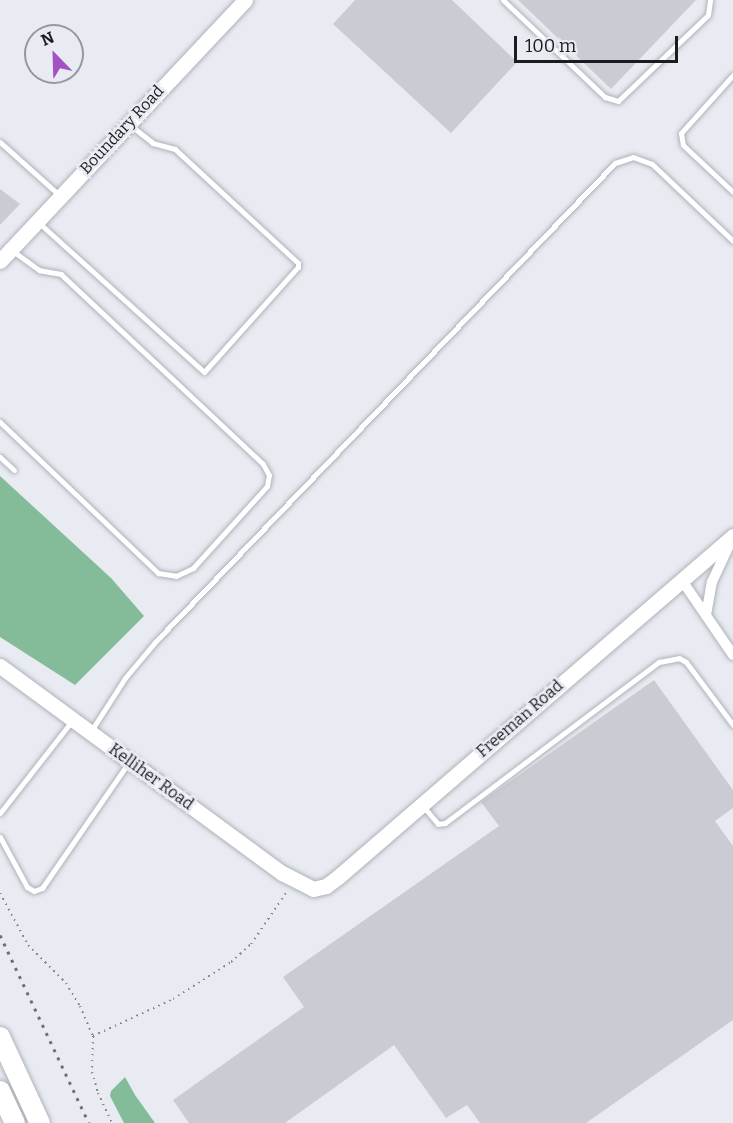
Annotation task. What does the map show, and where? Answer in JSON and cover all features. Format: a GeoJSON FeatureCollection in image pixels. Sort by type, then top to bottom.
{"type":"FeatureCollection","features":[{"type":"Feature","properties":{"kind":"highway"},"geometry":{"type":"LineString","coordinates":[[0,1037],[40,1123]]}},
{"type":"Feature","properties":{"kind":"highway"},"geometry":{"type":"LineString","coordinates":[[0,1091],[15,1123]]}},
{"type":"Feature","properties":{"kind":"street","name":"Boundary Road"},"geometry":{"type":"LineString","coordinates":[[0,261],[245,0]]}},
{"type":"Feature","properties":{"kind":"street","name":"Freeman Road"},"geometry":{"type":"LineString","coordinates":[[298,884],[326,886],[733,536]]}},
{"type":"Feature","properties":{"kind":"street"},"geometry":{"type":"LineString","coordinates":[[705,615],[712,582],[733,536]]}},
{"type":"Feature","properties":{"kind":"street"},"geometry":{"type":"LineString","coordinates":[[681,579],[733,655]]}},
{"type":"Feature","properties":{"kind":"street","name":"Kelliher Road"},"geometry":{"type":"LineString","coordinates":[[0,666],[298,884]]}},
{"type":"Feature","properties":{"kind":"lane"},"geometry":{"type":"LineString","coordinates":[[503,0],[605,97],[618,101],[708,15],[710,0]]}},
{"type":"Feature","properties":{"kind":"lane"},"geometry":{"type":"LineString","coordinates":[[733,75],[681,133],[683,144],[733,192]]}},
{"type":"Feature","properties":{"kind":"lane"},"geometry":{"type":"LineString","coordinates":[[37,221],[204,372],[298,267],[298,263],[175,149],[153,143],[129,124]]}},
{"type":"Feature","properties":{"kind":"lane"},"geometry":{"type":"LineString","coordinates":[[0,142],[61,196]]}},
{"type":"Feature","properties":{"kind":"lane"},"geometry":{"type":"LineString","coordinates":[[90,732],[125,678],[156,641],[615,163],[633,157],[652,164],[733,241]]}},
{"type":"Feature","properties":{"kind":"lane"},"geometry":{"type":"LineString","coordinates":[[0,422],[158,573],[176,576],[193,568],[267,486],[269,475],[263,464],[61,274],[39,270],[11,249]]}},
{"type":"Feature","properties":{"kind":"lane"},"geometry":{"type":"LineString","coordinates":[[0,457],[14,470]]}},
{"type":"Feature","properties":{"kind":"lane"},"geometry":{"type":"LineString","coordinates":[[422,805],[438,824],[445,823],[659,662],[679,658],[686,662],[733,725]]}},
{"type":"Feature","properties":{"kind":"lane"},"geometry":{"type":"LineString","coordinates":[[0,813],[73,720]]}},
{"type":"Feature","properties":{"kind":"lane"},"geometry":{"type":"LineString","coordinates":[[0,837],[27,887],[34,891],[42,888],[130,761]]}},
{"type":"Feature","properties":{"kind":"path"},"geometry":{"type":"LineString","coordinates":[[93,1036],[173,999],[231,962],[251,944],[298,884]]}},
{"type":"Feature","properties":{"kind":"path"},"geometry":{"type":"LineString","coordinates":[[0,893],[28,945],[66,983],[93,1036],[92,1072],[112,1123]]}},
{"type":"Feature","properties":{"kind":"green space"},"geometry":{"type":"Polygon","coordinates":[[[0,476],[111,578],[144,616],[75,685],[0,637],[0,476]]]}},
{"type":"Feature","properties":{"kind":"green space"},"geometry":{"type":"Polygon","coordinates":[[[125,1077],[155,1123],[124,1123],[110,1096],[111,1091],[125,1077]]]}},
{"type":"Feature","properties":{"kind":"building"},"geometry":{"type":"Polygon","coordinates":[[[355,0],[452,0],[517,62],[451,133],[333,24],[355,0]]]}},
{"type":"Feature","properties":{"kind":"building"},"geometry":{"type":"Polygon","coordinates":[[[518,0],[696,0],[611,89],[518,0]]]}},
{"type":"Feature","properties":{"kind":"building"},"geometry":{"type":"Polygon","coordinates":[[[0,189],[20,204],[0,225],[0,189]]]}},
{"type":"Feature","properties":{"kind":"building"},"geometry":{"type":"Polygon","coordinates":[[[654,680],[733,790],[733,808],[715,821],[733,846],[733,1020],[586,1123],[480,1123],[467,1105],[446,1118],[394,1045],[285,1123],[189,1123],[173,1100],[304,1007],[283,977],[499,826],[481,802],[654,680]]]}},
{"type":"Feature","properties":{"kind":"railway"},"geometry":{"type":"LineString","coordinates":[[0,935],[89,1123]]}}]}
